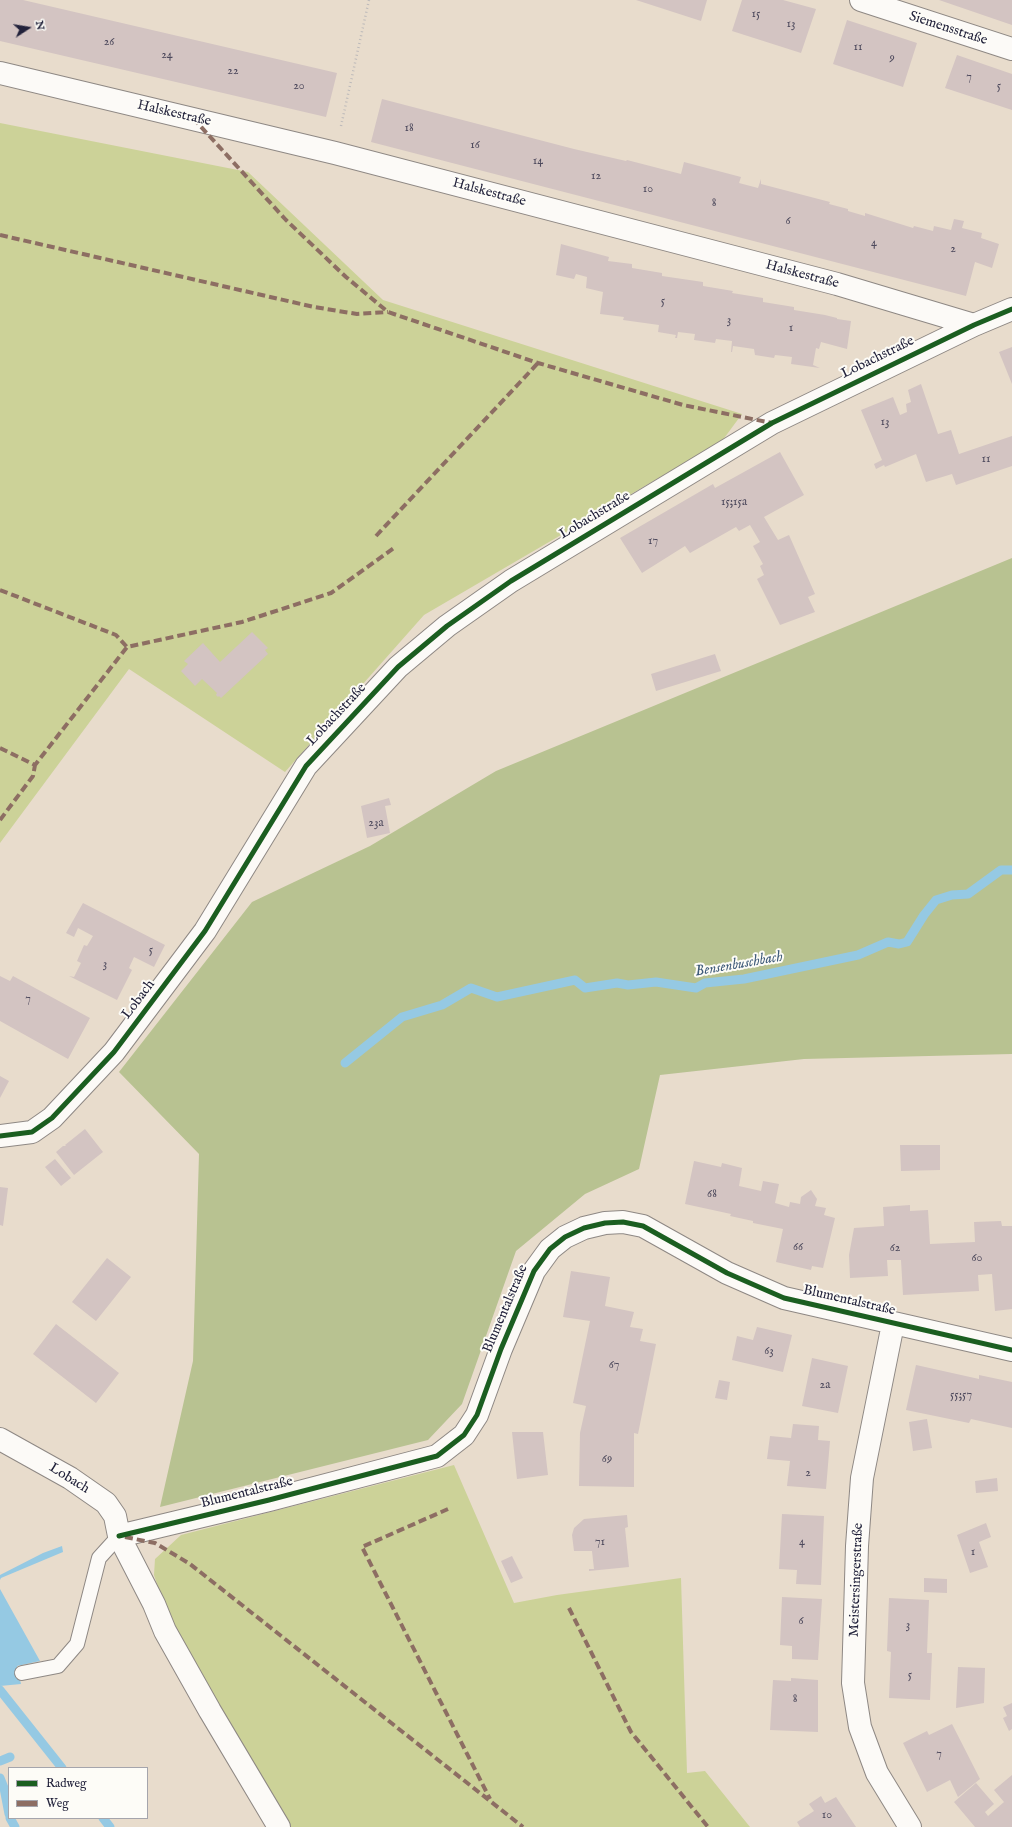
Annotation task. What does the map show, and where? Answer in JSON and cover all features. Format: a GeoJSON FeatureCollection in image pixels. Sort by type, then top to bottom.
{"type":"FeatureCollection","features":[{"type":"Feature","properties":{"kind":"street","name":"Siemensstraße"},"geometry":{"type":"LineString","coordinates":[[861,0],[913,8],[1012,49]]}},
{"type":"Feature","properties":{"kind":"street","name":"Halskestraße"},"geometry":{"type":"LineString","coordinates":[[0,73],[335,153],[836,284],[974,325]]}},
{"type":"Feature","properties":{"kind":"street","name":"Lobachstraße"},"geometry":{"type":"LineString","coordinates":[[262,837],[306,766],[398,667],[448,626],[511,581],[772,423],[974,325],[1012,309]]}},
{"type":"Feature","properties":{"kind":"street","name":"Lobach"},"geometry":{"type":"LineString","coordinates":[[0,1136],[32,1132],[52,1118],[114,1052],[205,931],[262,837]]}},
{"type":"Feature","properties":{"kind":"street","name":"Blumentalstraße"},"geometry":{"type":"LineString","coordinates":[[119,1536],[269,1500],[436,1456],[464,1435],[477,1415],[501,1349],[534,1271],[550,1248],[565,1237],[584,1228],[605,1223],[623,1222],[644,1226],[727,1273],[784,1298],[1012,1350]]}},
{"type":"Feature","properties":{"kind":"street","name":"Meistersingerstraße"},"geometry":{"type":"LineString","coordinates":[[893,1324],[862,1478],[857,1546],[853,1683],[860,1727],[877,1773],[910,1827]]}},
{"type":"Feature","properties":{"kind":"street","name":"Lobach"},"geometry":{"type":"LineString","coordinates":[[0,1439],[70,1478],[106,1503],[115,1516],[119,1536],[154,1604],[165,1631],[210,1711],[279,1827]]}},
{"type":"Feature","properties":{"kind":"lane"},"geometry":{"type":"LineString","coordinates":[[22,1673],[58,1666],[76,1644],[88,1606],[99,1558],[119,1536]]}},
{"type":"Feature","properties":{"kind":"path"},"geometry":{"type":"LineString","coordinates":[[342,123],[369,0]]}},
{"type":"Feature","properties":{"kind":"green space"},"geometry":{"type":"Polygon","coordinates":[[[0,123],[248,172],[383,300],[742,414],[722,441],[424,615],[285,772],[129,669],[0,843],[0,123]]]}},
{"type":"Feature","properties":{"kind":"green space"},"geometry":{"type":"Polygon","coordinates":[[[1012,558],[1012,1054],[804,1059],[660,1075],[639,1169],[585,1194],[516,1251],[462,1404],[428,1440],[160,1507],[193,1361],[199,1154],[119,1072],[252,902],[370,846],[496,771],[1012,558]]]}},
{"type":"Feature","properties":{"kind":"green space"},"geometry":{"type":"Polygon","coordinates":[[[454,1465],[514,1603],[557,1595],[681,1578],[687,1773],[705,1771],[750,1827],[288,1827],[171,1626],[154,1575],[155,1559],[181,1535],[454,1465]]]}},
{"type":"Feature","properties":{"kind":"water"},"geometry":{"type":"Polygon","coordinates":[[[62,1546],[63,1552],[1,1578],[0,1580],[0,1575],[43,1553],[62,1546]]]}},
{"type":"Feature","properties":{"kind":"water"},"geometry":{"type":"Polygon","coordinates":[[[0,1589],[40,1661],[17,1666],[21,1684],[0,1686],[0,1589]]]}},
{"type":"Feature","properties":{"kind":"building"},"geometry":{"type":"Polygon","coordinates":[[[0,0],[23,0],[337,73],[326,117],[0,41],[0,0]]]}},
{"type":"Feature","properties":{"kind":"building"},"geometry":{"type":"Polygon","coordinates":[[[636,0],[707,0],[701,21],[636,0]]]}},
{"type":"Feature","properties":{"kind":"building"},"geometry":{"type":"Polygon","coordinates":[[[742,0],[783,0],[816,9],[801,53],[732,31],[742,0]]]}},
{"type":"Feature","properties":{"kind":"building"},"geometry":{"type":"Polygon","coordinates":[[[939,0],[1012,0],[1012,25],[939,0]]]}},
{"type":"Feature","properties":{"kind":"building"},"geometry":{"type":"Polygon","coordinates":[[[847,20],[917,43],[903,87],[833,64],[847,20]]]}},
{"type":"Feature","properties":{"kind":"building"},"geometry":{"type":"Polygon","coordinates":[[[957,55],[1012,74],[1012,110],[945,88],[957,55]]]}},
{"type":"Feature","properties":{"kind":"building"},"geometry":{"type":"Polygon","coordinates":[[[382,99],[574,149],[627,160],[681,174],[684,162],[741,177],[739,183],[758,188],[761,179],[761,184],[830,202],[829,204],[848,209],[848,211],[865,216],[865,213],[913,228],[914,226],[933,231],[934,226],[951,230],[954,219],[964,221],[962,228],[982,233],[981,238],[999,244],[992,268],[975,262],[966,296],[371,142],[382,99]]]}},
{"type":"Feature","properties":{"kind":"building"},"geometry":{"type":"Polygon","coordinates":[[[561,244],[609,257],[608,261],[632,264],[632,268],[662,273],[662,276],[703,282],[703,286],[763,298],[763,302],[794,307],[794,310],[851,321],[847,349],[821,342],[819,349],[816,348],[813,365],[820,368],[791,364],[792,357],[775,355],[774,358],[755,355],[754,349],[733,346],[731,352],[732,341],[716,339],[715,343],[694,340],[695,334],[678,332],[677,338],[675,338],[676,335],[658,332],[659,325],[623,320],[624,317],[600,314],[603,292],[586,288],[587,277],[576,274],[574,279],[556,275],[561,244]]]}},
{"type":"Feature","properties":{"kind":"building"},"geometry":{"type":"Polygon","coordinates":[[[1012,347],[1012,384],[999,352],[1012,347]]]}},
{"type":"Feature","properties":{"kind":"building"},"geometry":{"type":"Polygon","coordinates":[[[921,384],[938,434],[951,430],[959,454],[1012,436],[1012,466],[956,485],[952,474],[926,482],[916,454],[885,467],[884,465],[876,469],[874,464],[882,460],[861,410],[893,397],[900,415],[907,412],[906,404],[911,402],[908,390],[921,384]]]}},
{"type":"Feature","properties":{"kind":"building"},"geometry":{"type":"Polygon","coordinates":[[[780,452],[804,495],[764,517],[778,540],[789,535],[815,594],[808,597],[815,612],[780,625],[757,579],[764,575],[760,566],[763,564],[753,546],[760,542],[750,525],[739,531],[736,527],[690,553],[685,546],[642,573],[620,538],[713,484],[715,488],[780,452]]]}},
{"type":"Feature","properties":{"kind":"building"},"geometry":{"type":"Polygon","coordinates":[[[252,632],[268,648],[265,650],[268,654],[221,698],[216,695],[217,693],[202,679],[195,686],[181,671],[188,664],[184,661],[203,643],[220,662],[252,632]]]}},
{"type":"Feature","properties":{"kind":"building"},"geometry":{"type":"Polygon","coordinates":[[[715,654],[721,671],[656,691],[651,674],[715,654]]]}},
{"type":"Feature","properties":{"kind":"building"},"geometry":{"type":"Polygon","coordinates":[[[389,798],[391,805],[385,806],[390,833],[367,838],[361,806],[389,798]]]}},
{"type":"Feature","properties":{"kind":"building"},"geometry":{"type":"Polygon","coordinates":[[[83,903],[165,945],[154,967],[134,957],[129,968],[132,970],[117,1000],[69,976],[74,977],[81,963],[77,961],[84,945],[87,946],[93,936],[78,928],[74,937],[66,933],[83,903]]]}},
{"type":"Feature","properties":{"kind":"building"},"geometry":{"type":"Polygon","coordinates":[[[0,976],[10,981],[13,976],[90,1018],[68,1059],[0,1021],[0,976]]]}},
{"type":"Feature","properties":{"kind":"building"},"geometry":{"type":"Polygon","coordinates":[[[0,1076],[9,1081],[0,1098],[0,1076]]]}},
{"type":"Feature","properties":{"kind":"building"},"geometry":{"type":"Polygon","coordinates":[[[85,1129],[103,1152],[74,1175],[56,1152],[63,1146],[66,1146],[65,1145],[85,1129]]]}},
{"type":"Feature","properties":{"kind":"building"},"geometry":{"type":"Polygon","coordinates":[[[900,1145],[940,1145],[940,1170],[901,1171],[900,1145]]]}},
{"type":"Feature","properties":{"kind":"building"},"geometry":{"type":"Polygon","coordinates":[[[55,1159],[71,1178],[61,1186],[45,1167],[55,1159]]]}},
{"type":"Feature","properties":{"kind":"building"},"geometry":{"type":"Polygon","coordinates":[[[694,1161],[721,1167],[722,1163],[742,1168],[739,1186],[761,1191],[763,1181],[779,1184],[775,1203],[789,1207],[790,1202],[800,1204],[801,1197],[811,1190],[817,1199],[815,1206],[826,1208],[824,1215],[835,1218],[823,1268],[812,1266],[811,1270],[776,1262],[783,1229],[753,1223],[753,1221],[730,1216],[731,1214],[685,1204],[694,1161]]]}},
{"type":"Feature","properties":{"kind":"building"},"geometry":{"type":"Polygon","coordinates":[[[0,1187],[8,1188],[3,1226],[0,1225],[0,1187]]]}},
{"type":"Feature","properties":{"kind":"building"},"geometry":{"type":"Polygon","coordinates":[[[910,1205],[910,1211],[928,1210],[930,1244],[975,1242],[974,1222],[1001,1221],[1002,1226],[1012,1226],[1012,1309],[995,1311],[992,1274],[978,1275],[979,1291],[903,1295],[901,1260],[887,1260],[888,1276],[850,1278],[849,1255],[854,1228],[884,1226],[883,1207],[910,1205]]]}},
{"type":"Feature","properties":{"kind":"building"},"geometry":{"type":"Polygon","coordinates":[[[107,1258],[131,1277],[96,1321],[72,1302],[107,1258]]]}},
{"type":"Feature","properties":{"kind":"building"},"geometry":{"type":"Polygon","coordinates":[[[571,1271],[610,1277],[605,1306],[634,1312],[630,1327],[643,1329],[640,1341],[656,1344],[638,1434],[634,1433],[634,1487],[579,1486],[580,1433],[586,1406],[573,1403],[590,1321],[563,1317],[571,1271]]]}},
{"type":"Feature","properties":{"kind":"building"},"geometry":{"type":"Polygon","coordinates":[[[56,1324],[119,1373],[96,1403],[33,1354],[56,1324]]]}},
{"type":"Feature","properties":{"kind":"building"},"geometry":{"type":"Polygon","coordinates":[[[757,1327],[792,1335],[783,1372],[732,1360],[737,1336],[753,1340],[757,1327]]]}},
{"type":"Feature","properties":{"kind":"building"},"geometry":{"type":"Polygon","coordinates":[[[812,1358],[848,1366],[838,1413],[802,1406],[812,1358]]]}},
{"type":"Feature","properties":{"kind":"building"},"geometry":{"type":"Polygon","coordinates":[[[916,1365],[979,1379],[979,1375],[1012,1382],[1012,1428],[971,1419],[969,1423],[906,1410],[916,1365]]]}},
{"type":"Feature","properties":{"kind":"building"},"geometry":{"type":"Polygon","coordinates":[[[719,1380],[730,1382],[727,1400],[715,1398],[719,1380]]]}},
{"type":"Feature","properties":{"kind":"building"},"geometry":{"type":"Polygon","coordinates":[[[927,1419],[932,1448],[913,1451],[909,1422],[927,1419]]]}},
{"type":"Feature","properties":{"kind":"building"},"geometry":{"type":"Polygon","coordinates":[[[793,1424],[819,1426],[818,1440],[830,1441],[826,1489],[787,1486],[790,1461],[767,1459],[770,1436],[791,1438],[793,1424]]]}},
{"type":"Feature","properties":{"kind":"building"},"geometry":{"type":"Polygon","coordinates":[[[512,1432],[543,1432],[548,1475],[517,1479],[512,1432]]]}},
{"type":"Feature","properties":{"kind":"building"},"geometry":{"type":"Polygon","coordinates":[[[997,1478],[998,1491],[976,1493],[975,1481],[997,1478]]]}},
{"type":"Feature","properties":{"kind":"building"},"geometry":{"type":"Polygon","coordinates":[[[782,1514],[824,1516],[821,1585],[796,1584],[797,1570],[779,1569],[782,1514]]]}},
{"type":"Feature","properties":{"kind":"building"},"geometry":{"type":"Polygon","coordinates":[[[627,1515],[628,1527],[625,1528],[629,1567],[589,1571],[589,1569],[594,1569],[592,1551],[574,1551],[572,1535],[574,1528],[584,1519],[627,1515]]]}},
{"type":"Feature","properties":{"kind":"building"},"geometry":{"type":"Polygon","coordinates":[[[986,1523],[991,1537],[979,1542],[988,1567],[970,1573],[957,1535],[986,1523]]]}},
{"type":"Feature","properties":{"kind":"building"},"geometry":{"type":"Polygon","coordinates":[[[512,1556],[523,1578],[511,1583],[501,1561],[512,1556]]]}},
{"type":"Feature","properties":{"kind":"building"},"geometry":{"type":"Polygon","coordinates":[[[924,1578],[947,1579],[947,1593],[924,1592],[924,1578]]]}},
{"type":"Feature","properties":{"kind":"building"},"geometry":{"type":"Polygon","coordinates":[[[782,1597],[822,1599],[818,1660],[792,1659],[792,1646],[780,1645],[782,1597]]]}},
{"type":"Feature","properties":{"kind":"building"},"geometry":{"type":"Polygon","coordinates":[[[889,1598],[929,1600],[927,1653],[932,1653],[930,1700],[889,1698],[891,1652],[887,1651],[889,1598]]]}},
{"type":"Feature","properties":{"kind":"building"},"geometry":{"type":"Polygon","coordinates":[[[958,1667],[985,1668],[984,1703],[956,1708],[958,1667]]]}},
{"type":"Feature","properties":{"kind":"building"},"geometry":{"type":"Polygon","coordinates":[[[791,1678],[818,1680],[818,1732],[770,1730],[773,1680],[791,1681],[791,1678]]]}},
{"type":"Feature","properties":{"kind":"building"},"geometry":{"type":"Polygon","coordinates":[[[1012,1703],[1012,1729],[1009,1731],[1003,1718],[1007,1716],[1003,1707],[1012,1703]]]}},
{"type":"Feature","properties":{"kind":"building"},"geometry":{"type":"Polygon","coordinates":[[[952,1724],[980,1779],[958,1797],[950,1780],[927,1792],[903,1743],[927,1731],[929,1735],[952,1724]]]}},
{"type":"Feature","properties":{"kind":"building"},"geometry":{"type":"Polygon","coordinates":[[[1012,1775],[1012,1827],[975,1827],[954,1802],[976,1783],[994,1804],[985,1812],[988,1816],[1004,1802],[994,1790],[1012,1775]]]}},
{"type":"Feature","properties":{"kind":"building"},"geometry":{"type":"Polygon","coordinates":[[[821,1796],[825,1803],[836,1797],[856,1827],[800,1827],[797,1822],[814,1811],[809,1804],[821,1796]]]}},
{"type":"Feature","properties":{"kind":"waterway","name":"Bensenbuschbach"},"geometry":{"type":"LineString","coordinates":[[345,1063],[402,1017],[442,1005],[471,988],[497,997],[575,980],[585,988],[617,983],[628,985],[656,982],[696,988],[705,983],[744,979],[858,955],[888,942],[899,944],[907,942],[924,915],[936,900],[952,895],[968,894],[1001,870],[1012,870]]}},
{"type":"Feature","properties":{"kind":"waterway","name":"Bensenbuschbach"},"geometry":{"type":"LineString","coordinates":[[0,1690],[61,1767]]}},
{"type":"Feature","properties":{"kind":"waterway","name":"Bensenbuschbach"},"geometry":{"type":"LineString","coordinates":[[0,1761],[10,1757]]}},
{"type":"Feature","properties":{"kind":"waterway","name":"Lobach"},"geometry":{"type":"LineString","coordinates":[[0,1778],[4,1788],[8,1809]]}},
{"type":"Feature","properties":{"kind":"waterway","name":"Lobach"},"geometry":{"type":"LineString","coordinates":[[11,1819],[15,1827]]}},
{"type":"Feature","properties":{"kind":"waterway"},"geometry":{"type":"LineString","coordinates":[[104,1819],[110,1827]]}},
{"type":"Feature","properties":{"kind":"marked path"},"geometry":{"type":"LineString","coordinates":[[193,118],[286,220],[346,277],[388,312],[538,363],[683,405],[772,423]]}},
{"type":"Feature","properties":{"kind":"marked path"},"geometry":{"type":"LineString","coordinates":[[0,235],[314,307],[357,314],[388,312]]}},
{"type":"Feature","properties":{"kind":"marked path"},"geometry":{"type":"LineString","coordinates":[[376,536],[538,363]]}},
{"type":"Feature","properties":{"kind":"marked path"},"geometry":{"type":"LineString","coordinates":[[0,748],[35,765],[127,647],[242,622],[331,593],[394,548]]}},
{"type":"Feature","properties":{"kind":"marked path"},"geometry":{"type":"LineString","coordinates":[[0,590],[116,635],[127,647]]}},
{"type":"Feature","properties":{"kind":"marked path"},"geometry":{"type":"LineString","coordinates":[[0,820],[33,776],[35,765]]}},
{"type":"Feature","properties":{"kind":"marked path"},"geometry":{"type":"LineString","coordinates":[[448,1509],[362,1547],[490,1799]]}},
{"type":"Feature","properties":{"kind":"marked path"},"geometry":{"type":"LineString","coordinates":[[125,1537],[155,1543],[190,1564],[523,1827]]}},
{"type":"Feature","properties":{"kind":"marked path"},"geometry":{"type":"LineString","coordinates":[[569,1608],[631,1732],[708,1827]]}},
{"type":"Feature","properties":{"kind":"cycle path"},"geometry":{"type":"LineString","coordinates":[[0,1136],[32,1132],[52,1118],[114,1052],[205,931],[306,766],[398,667],[447,626],[511,581],[772,423],[974,325],[1012,309]]}},
{"type":"Feature","properties":{"kind":"cycle path"},"geometry":{"type":"LineString","coordinates":[[119,1536],[269,1500],[437,1456],[464,1435],[477,1415],[501,1349],[534,1271],[550,1249],[565,1237],[584,1228],[605,1223],[623,1222],[643,1226],[727,1273],[784,1298],[1012,1350]]}}]}
